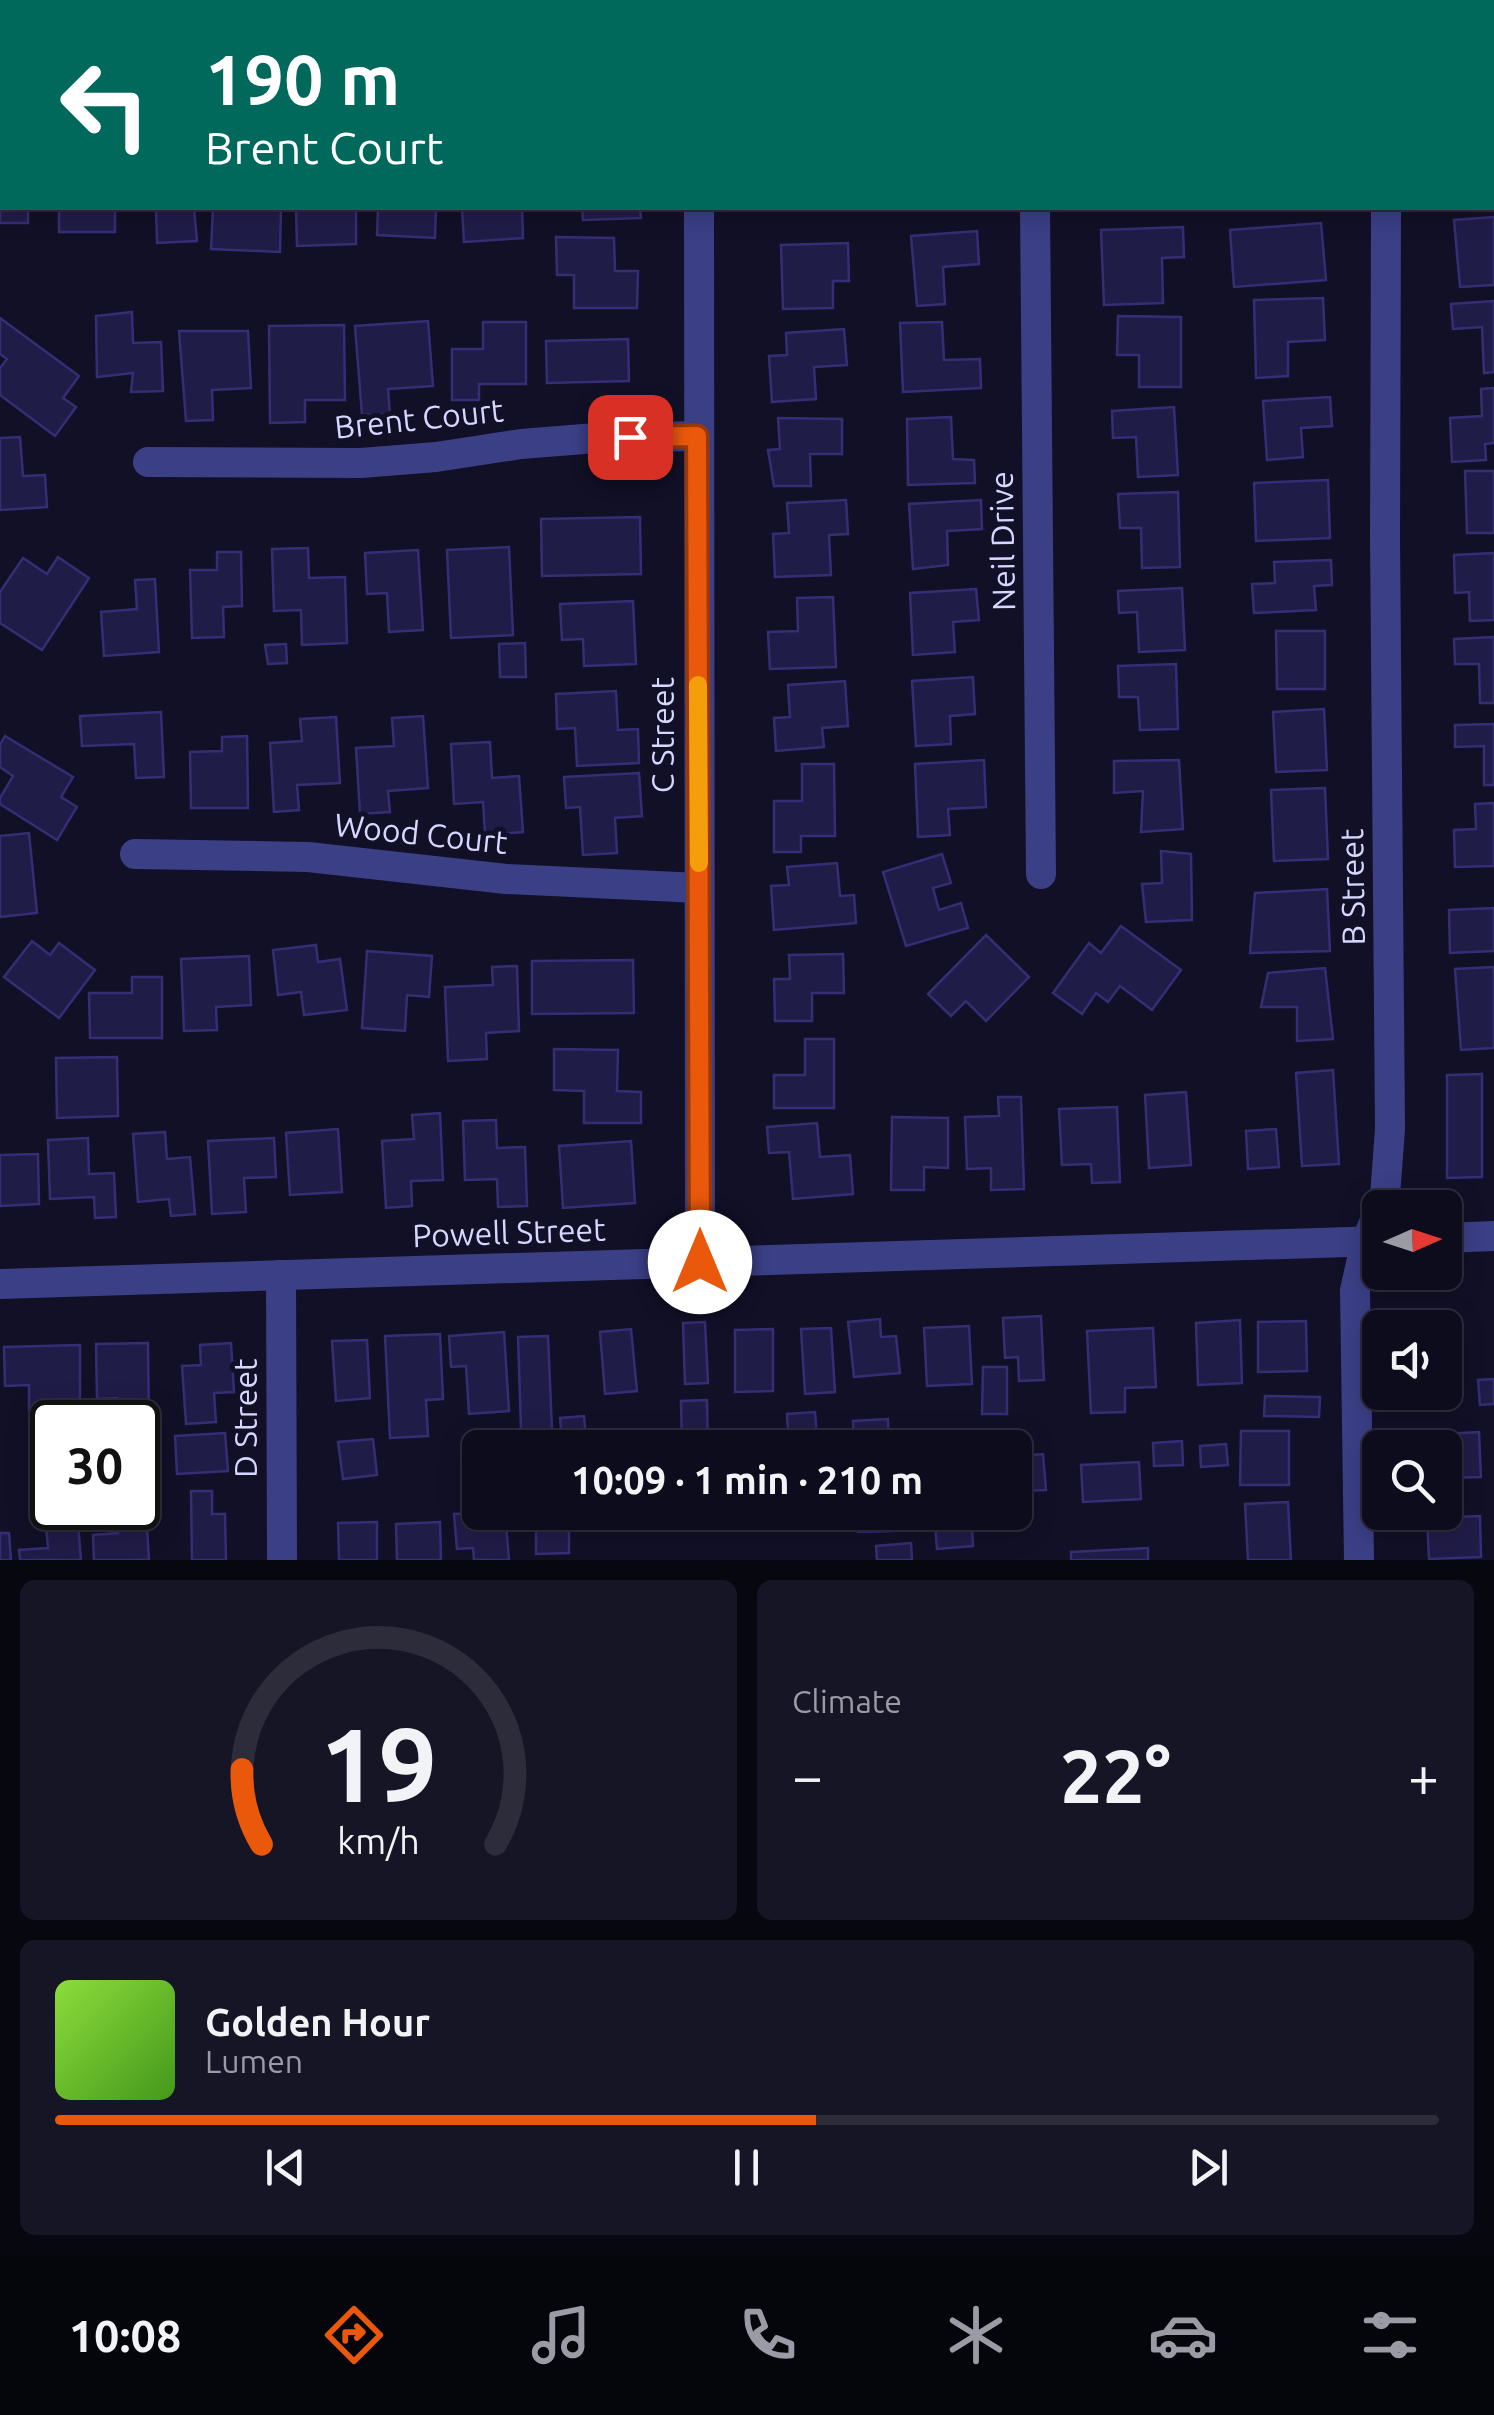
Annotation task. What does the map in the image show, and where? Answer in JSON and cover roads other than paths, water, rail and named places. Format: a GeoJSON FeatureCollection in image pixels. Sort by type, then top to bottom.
{"type":"FeatureCollection","features":[{"type":"Feature","properties":{"kind":"street","name":"C Street"},"geometry":{"type":"LineString","coordinates":[[699,210],[700,1262]]}},
{"type":"Feature","properties":{"kind":"street","name":"Neil Drive"},"geometry":{"type":"LineString","coordinates":[[1035,210],[1042,874]]}},
{"type":"Feature","properties":{"kind":"street","name":"B Street"},"geometry":{"type":"LineString","coordinates":[[1385,1190],[1390,1129],[1386,210]]}},
{"type":"Feature","properties":{"kind":"street","name":"Brent Court"},"geometry":{"type":"LineString","coordinates":[[148,462],[361,464],[521,444],[697,436]]}},
{"type":"Feature","properties":{"kind":"street","name":"Wood Court"},"geometry":{"type":"LineString","coordinates":[[134,854],[308,857],[506,879],[699,888]]}},
{"type":"Feature","properties":{"kind":"street"},"geometry":{"type":"LineString","coordinates":[[1462,1237],[1494,1236]]}},
{"type":"Feature","properties":{"kind":"street","name":"Powell Street"},"geometry":{"type":"LineString","coordinates":[[0,1284],[1362,1242]]}},
{"type":"Feature","properties":{"kind":"street","name":"B Street"},"geometry":{"type":"LineString","coordinates":[[1359,1560],[1355,1290],[1362,1271]]}},
{"type":"Feature","properties":{"kind":"street","name":"D Street"},"geometry":{"type":"LineString","coordinates":[[280,1275],[282,1560]]}}]}
